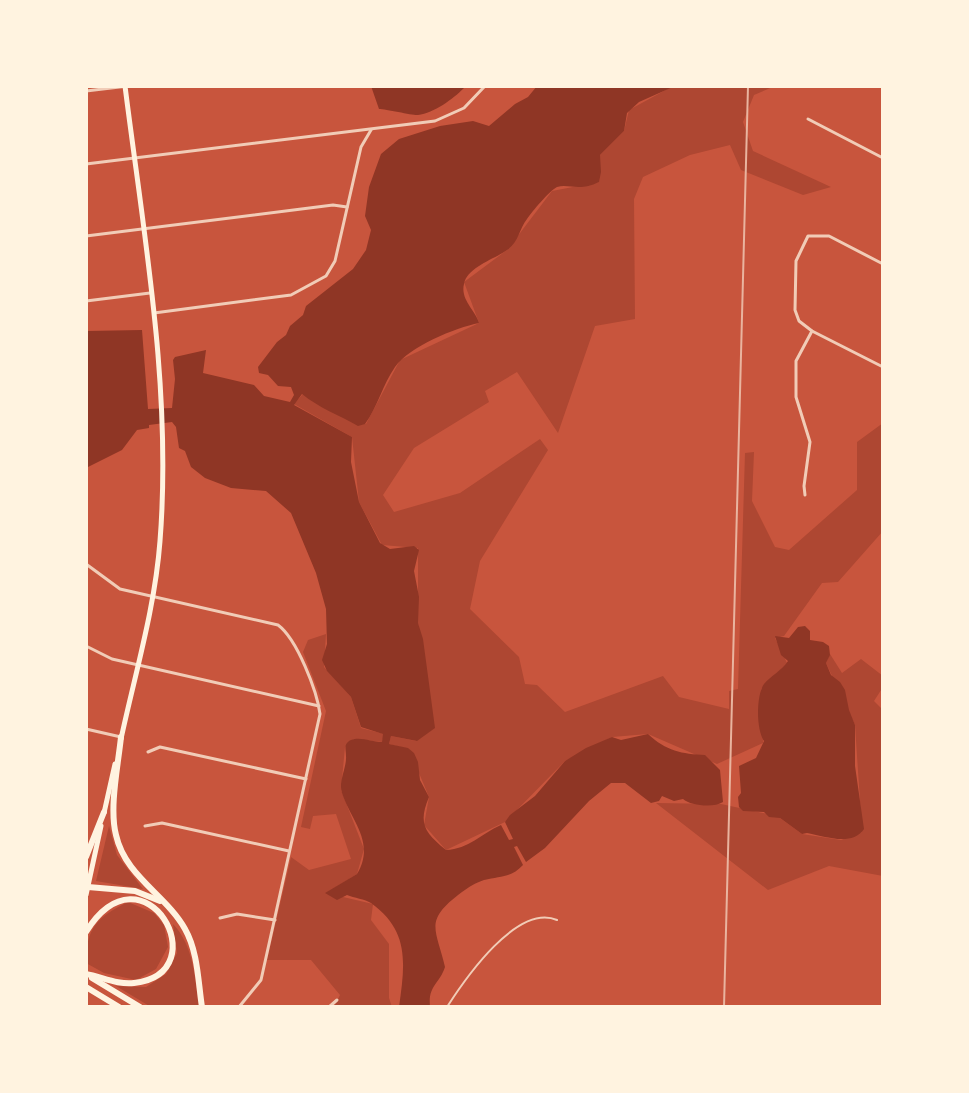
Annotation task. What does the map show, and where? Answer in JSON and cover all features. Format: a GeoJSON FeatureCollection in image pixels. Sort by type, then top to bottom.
{"type":"FeatureCollection","features":[{"type":"Feature","properties":{"kind":"highway"},"geometry":{"type":"LineString","coordinates":[[121,737],[115,833],[127,862],[176,916],[191,940],[202,1007]]}},
{"type":"Feature","properties":{"kind":"highway"},"geometry":{"type":"LineString","coordinates":[[86,857],[104,812]]}},
{"type":"Feature","properties":{"kind":"highway"},"geometry":{"type":"LineString","coordinates":[[88,887],[135,891],[163,902]]}},
{"type":"Feature","properties":{"kind":"highway"},"geometry":{"type":"LineString","coordinates":[[86,932],[102,911],[116,903],[140,901],[164,916],[174,943],[167,964],[151,978],[137,983],[122,983],[86,974]]}},
{"type":"Feature","properties":{"kind":"highway"},"geometry":{"type":"LineString","coordinates":[[86,974],[140,1007]]}},
{"type":"Feature","properties":{"kind":"highway"},"geometry":{"type":"LineString","coordinates":[[89,989],[119,1007]]}},
{"type":"Feature","properties":{"kind":"main road"},"geometry":{"type":"LineString","coordinates":[[86,895],[138,666],[160,541],[162,404],[126,86]]}},
{"type":"Feature","properties":{"kind":"street"},"geometry":{"type":"LineString","coordinates":[[86,91],[126,86]]}},
{"type":"Feature","properties":{"kind":"street"},"geometry":{"type":"LineString","coordinates":[[86,164],[439,119],[464,108],[485,86]]}},
{"type":"Feature","properties":{"kind":"street"},"geometry":{"type":"LineString","coordinates":[[808,119],[883,158]]}},
{"type":"Feature","properties":{"kind":"street"},"geometry":{"type":"LineString","coordinates":[[153,313],[291,295],[326,276],[331,270],[361,147],[371,130]]}},
{"type":"Feature","properties":{"kind":"street"},"geometry":{"type":"LineString","coordinates":[[86,236],[333,205],[347,207]]}},
{"type":"Feature","properties":{"kind":"street"},"geometry":{"type":"LineString","coordinates":[[883,264],[829,236],[808,236],[796,261],[795,310],[799,321],[812,331],[883,367]]}},
{"type":"Feature","properties":{"kind":"street"},"geometry":{"type":"LineString","coordinates":[[86,301],[150,293]]}},
{"type":"Feature","properties":{"kind":"street"},"geometry":{"type":"LineString","coordinates":[[805,495],[810,442],[796,397],[796,361],[812,331]]}},
{"type":"Feature","properties":{"kind":"street"},"geometry":{"type":"LineString","coordinates":[[86,564],[120,589],[278,625],[290,637],[319,706],[320,714],[266,959],[258,987],[239,1007]]}},
{"type":"Feature","properties":{"kind":"street"},"geometry":{"type":"LineString","coordinates":[[86,646],[112,659],[138,666],[319,706]]}},
{"type":"Feature","properties":{"kind":"street"},"geometry":{"type":"LineString","coordinates":[[86,729],[121,737]]}},
{"type":"Feature","properties":{"kind":"street"},"geometry":{"type":"LineString","coordinates":[[148,752],[160,747],[306,779]]}},
{"type":"Feature","properties":{"kind":"street"},"geometry":{"type":"LineString","coordinates":[[145,826],[162,823],[289,851]]}},
{"type":"Feature","properties":{"kind":"street"},"geometry":{"type":"LineString","coordinates":[[220,918],[237,914],[275,920]]}},
{"type":"Feature","properties":{"kind":"street"},"geometry":{"type":"LineString","coordinates":[[329,1007],[337,1000]]}},
{"type":"Feature","properties":{"kind":"lane"},"geometry":{"type":"LineString","coordinates":[[447,1007],[502,937],[542,918],[557,920]]}},
{"type":"Feature","properties":{"kind":"shaded area"},"geometry":{"type":"Polygon","coordinates":[[[371,86],[464,88],[437,108],[416,115],[379,109],[371,86]]]}},
{"type":"Feature","properties":{"kind":"shaded area"},"geometry":{"type":"Polygon","coordinates":[[[537,86],[675,86],[639,102],[627,113],[624,131],[600,155],[599,182],[554,189],[527,219],[511,247],[470,273],[463,290],[479,323],[434,339],[402,359],[365,424],[358,426],[302,394],[294,405],[352,437],[351,462],[359,502],[380,543],[390,549],[414,546],[419,550],[414,571],[419,597],[418,623],[435,728],[417,741],[391,736],[389,744],[408,748],[414,753],[420,780],[429,797],[424,814],[425,826],[439,844],[446,850],[461,847],[501,825],[509,840],[513,839],[505,822],[510,815],[535,796],[565,761],[612,737],[621,740],[648,734],[675,750],[705,755],[720,770],[723,802],[703,805],[662,796],[659,801],[651,803],[625,783],[611,783],[589,801],[545,848],[526,862],[517,846],[514,847],[523,865],[519,869],[475,884],[442,910],[437,918],[436,934],[445,967],[432,989],[430,1007],[399,1007],[403,977],[402,949],[393,925],[369,902],[347,895],[337,900],[325,893],[357,874],[364,852],[360,832],[341,789],[346,745],[358,739],[382,742],[383,734],[361,727],[351,697],[327,671],[322,660],[327,644],[326,609],[316,573],[291,513],[266,491],[231,488],[205,478],[191,467],[185,451],[179,448],[176,427],[172,422],[137,430],[122,450],[86,468],[86,331],[142,330],[148,409],[172,408],[175,357],[206,350],[203,373],[254,385],[264,396],[290,402],[294,395],[291,387],[278,386],[268,375],[259,373],[258,367],[290,326],[303,315],[306,306],[353,269],[366,250],[371,230],[365,216],[369,187],[381,154],[399,139],[440,126],[473,121],[489,126],[528,97],[537,86]]]}},
{"type":"Feature","properties":{"kind":"shaded area"},"geometry":{"type":"Polygon","coordinates":[[[673,86],[775,86],[754,95],[743,122],[753,151],[831,187],[803,195],[741,170],[730,145],[690,155],[643,177],[634,199],[635,319],[595,326],[558,433],[517,372],[485,391],[489,402],[414,448],[383,495],[394,512],[460,493],[540,439],[548,450],[480,561],[470,609],[519,657],[525,684],[537,685],[565,712],[663,676],[679,697],[729,709],[729,691],[738,689],[745,453],[754,452],[752,501],[775,547],[789,550],[857,490],[857,442],[883,423],[883,531],[838,582],[822,583],[784,636],[775,638],[787,663],[761,689],[763,743],[717,764],[648,734],[612,737],[565,761],[505,822],[446,850],[424,825],[429,797],[409,749],[389,744],[391,736],[416,741],[434,728],[418,623],[418,548],[382,545],[359,502],[352,437],[294,404],[303,394],[366,424],[400,360],[479,323],[464,282],[507,250],[552,191],[599,182],[600,155],[624,131],[629,110],[673,86]]]}},
{"type":"Feature","properties":{"kind":"shaded area"},"geometry":{"type":"Polygon","coordinates":[[[805,626],[810,631],[810,640],[829,646],[830,655],[826,663],[831,675],[845,690],[855,725],[855,766],[864,829],[852,838],[802,834],[780,818],[769,817],[764,812],[743,811],[739,807],[739,766],[756,758],[764,741],[758,721],[761,689],[788,661],[781,655],[775,636],[789,638],[798,627],[805,626]]]}},
{"type":"Feature","properties":{"kind":"shaded area"},"geometry":{"type":"Polygon","coordinates":[[[326,634],[324,667],[351,697],[361,728],[384,734],[382,742],[354,739],[345,747],[341,790],[364,849],[357,874],[326,893],[373,904],[371,920],[389,944],[389,998],[392,1007],[334,1007],[340,995],[311,960],[267,960],[291,857],[309,870],[351,859],[336,814],[313,816],[310,829],[301,827],[326,711],[303,652],[308,640],[326,634]]]}},
{"type":"Feature","properties":{"kind":"shaded area"},"geometry":{"type":"Polygon","coordinates":[[[830,654],[842,673],[861,659],[883,676],[883,687],[874,701],[883,710],[883,876],[829,866],[768,890],[656,803],[721,804],[777,816],[802,834],[841,840],[862,832],[855,725],[826,663],[830,654]]]}},
{"type":"Feature","properties":{"kind":"shaded area"},"geometry":{"type":"Polygon","coordinates":[[[109,826],[117,855],[143,889],[96,881],[109,826]]]}},
{"type":"Feature","properties":{"kind":"shaded area"},"geometry":{"type":"Polygon","coordinates":[[[128,902],[154,913],[164,925],[168,947],[156,969],[136,980],[104,973],[86,963],[88,941],[95,925],[108,913],[128,902]]]}},
{"type":"Feature","properties":{"kind":"shaded area"},"geometry":{"type":"Polygon","coordinates":[[[173,924],[189,953],[199,1007],[151,1007],[116,986],[146,987],[166,974],[177,953],[173,924]]]}},
{"type":"Feature","properties":{"kind":"railway"},"geometry":{"type":"LineString","coordinates":[[724,1007],[748,86]]}}]}
